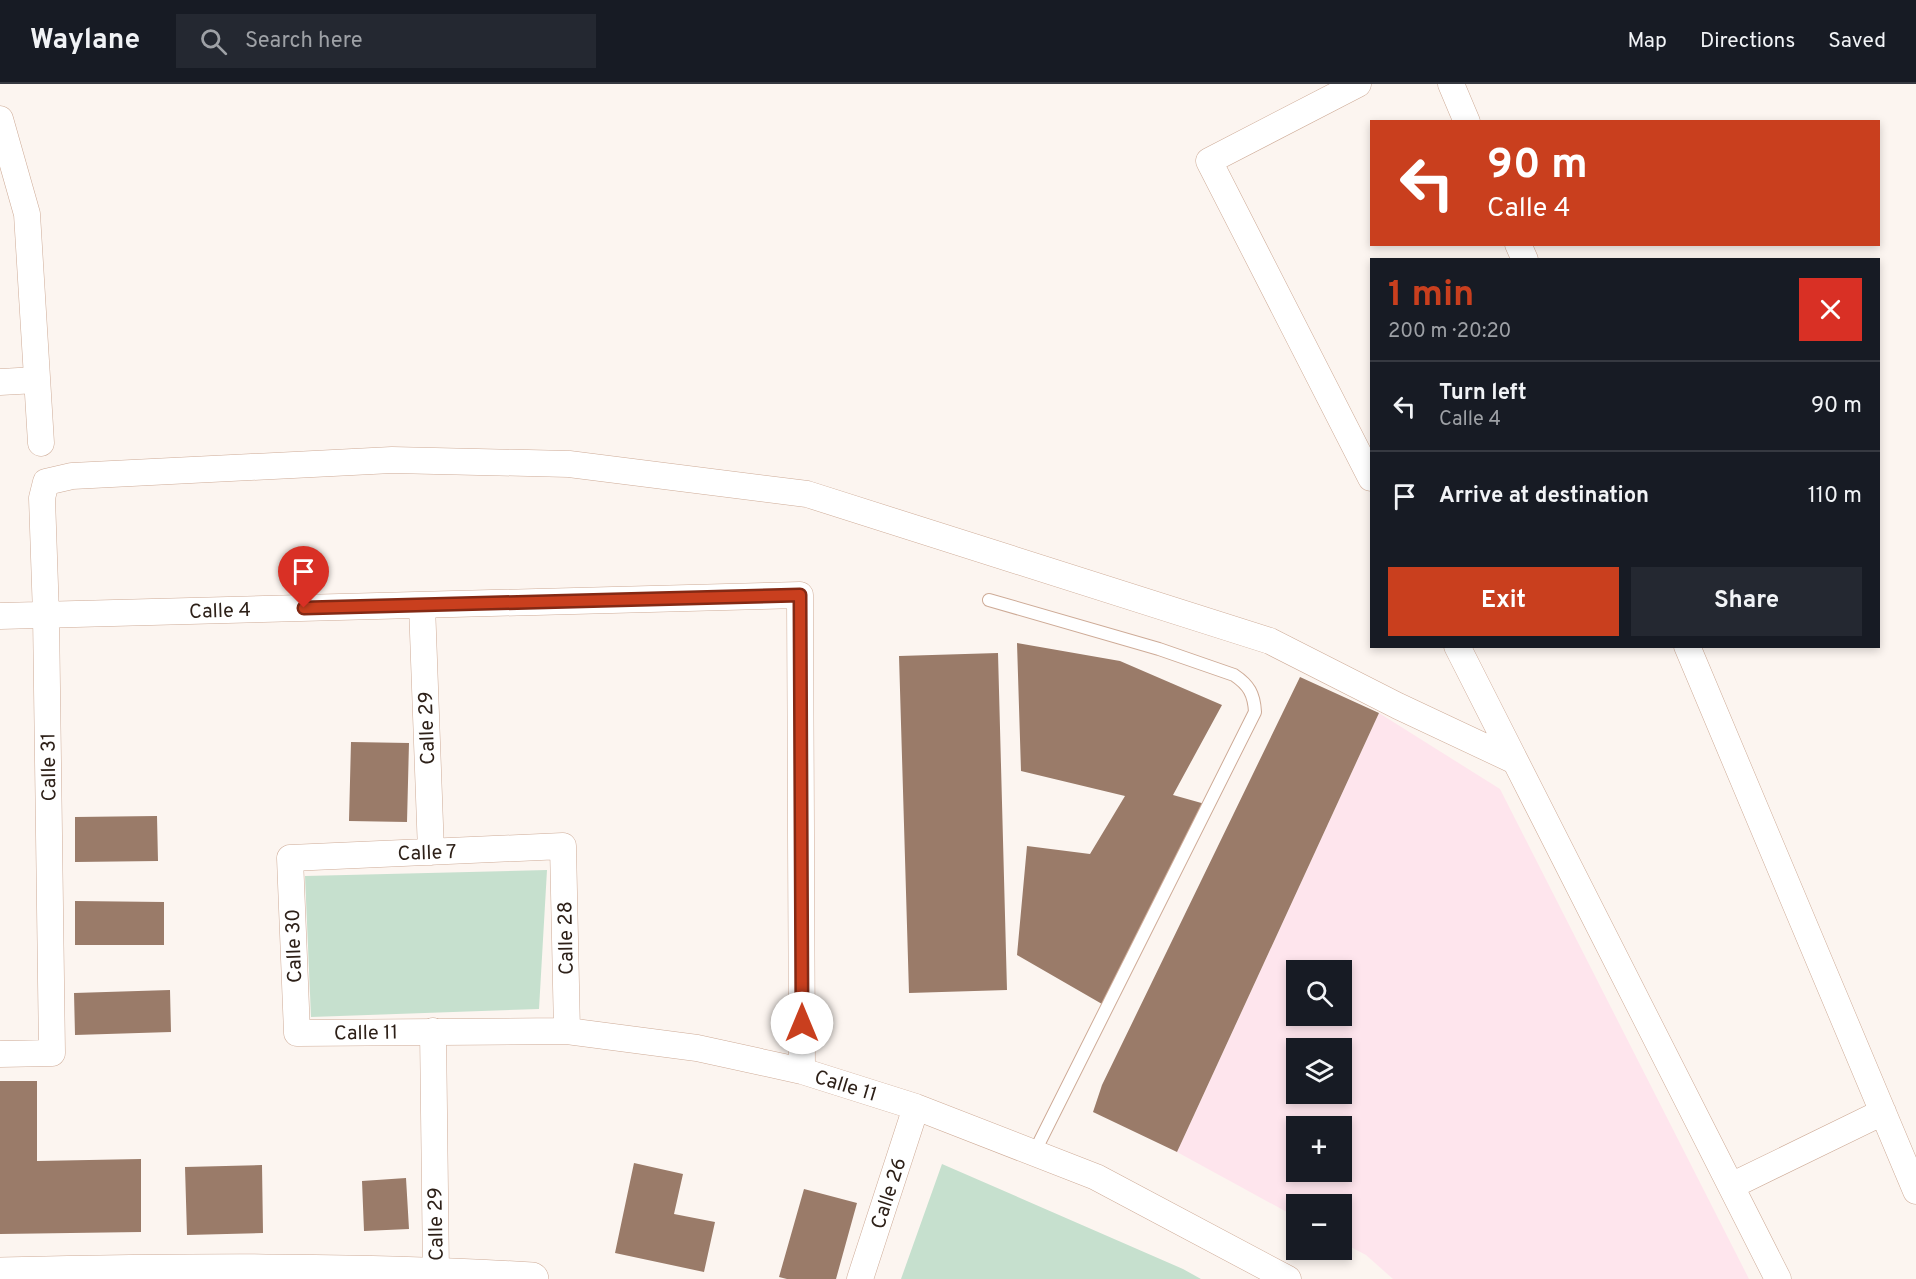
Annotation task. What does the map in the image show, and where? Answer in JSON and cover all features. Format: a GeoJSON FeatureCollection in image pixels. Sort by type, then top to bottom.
{"type":"FeatureCollection","features":[{"type":"Feature","properties":{"kind":"main road"},"geometry":{"type":"LineString","coordinates":[[0,1274],[171,1270],[436,1273],[532,1279]]}},
{"type":"Feature","properties":{"kind":"street"},"geometry":{"type":"LineString","coordinates":[[1358,84],[1209,161],[1370,476]]}},
{"type":"Feature","properties":{"kind":"street"},"geometry":{"type":"LineString","coordinates":[[1451,84],[1466,120]]}},
{"type":"Feature","properties":{"kind":"street"},"geometry":{"type":"LineString","coordinates":[[0,119],[5,153],[27,214],[40,443]]}},
{"type":"Feature","properties":{"kind":"street"},"geometry":{"type":"LineString","coordinates":[[0,382],[37,380]]}},
{"type":"Feature","properties":{"kind":"street","name":"Calle 31"},"geometry":{"type":"LineString","coordinates":[[0,1054],[52,1053],[46,615],[42,498],[46,482],[72,476],[404,460],[569,464],[807,494],[1270,641],[1398,706],[1515,761]]}},
{"type":"Feature","properties":{"kind":"street","name":"Calle 4"},"geometry":{"type":"LineString","coordinates":[[0,616],[800,595],[802,1071]]}},
{"type":"Feature","properties":{"kind":"street","name":"Calle 29"},"geometry":{"type":"LineString","coordinates":[[422,605],[431,852]]}},
{"type":"Feature","properties":{"kind":"street"},"geometry":{"type":"LineString","coordinates":[[1457,648],[1778,1279]]}},
{"type":"Feature","properties":{"kind":"street"},"geometry":{"type":"LineString","coordinates":[[1688,648],[1916,1191]]}},
{"type":"Feature","properties":{"kind":"street","name":"Calle 7"},"geometry":{"type":"LineString","coordinates":[[290,858],[563,846]]}},
{"type":"Feature","properties":{"kind":"street","name":"Calle 28"},"geometry":{"type":"LineString","coordinates":[[563,846],[567,1031]]}},
{"type":"Feature","properties":{"kind":"street","name":"Calle 30"},"geometry":{"type":"LineString","coordinates":[[290,858],[297,1033]]}},
{"type":"Feature","properties":{"kind":"street","name":"Calle 29"},"geometry":{"type":"LineString","coordinates":[[433,1031],[436,1273]]}},
{"type":"Feature","properties":{"kind":"street","name":"Calle 11"},"geometry":{"type":"LineString","coordinates":[[297,1033],[567,1031],[697,1048],[802,1071],[916,1107],[1096,1177],[1288,1279]]}},
{"type":"Feature","properties":{"kind":"street","name":"Calle 26"},"geometry":{"type":"LineString","coordinates":[[860,1279],[916,1107]]}},
{"type":"Feature","properties":{"kind":"street"},"geometry":{"type":"LineString","coordinates":[[1731,1186],[1883,1112]]}},
{"type":"Feature","properties":{"kind":"lane"},"geometry":{"type":"LineString","coordinates":[[989,600],[1159,649],[1234,675],[1248,686],[1254,701],[1255,712],[1034,1153]]}},
{"type":"Feature","properties":{"kind":"shaded area"},"geometry":{"type":"Polygon","coordinates":[[[1379,713],[1500,789],[1749,1279],[1393,1279],[1366,1255],[1352,1248],[1352,1194],[1286,1194],[1286,1212],[1177,1152],[1379,713]]]}},
{"type":"Feature","properties":{"kind":"green space"},"geometry":{"type":"Polygon","coordinates":[[[547,870],[539,1009],[311,1017],[305,876],[547,870]]]}},
{"type":"Feature","properties":{"kind":"green space"},"geometry":{"type":"Polygon","coordinates":[[[942,1164],[1183,1269],[1201,1279],[901,1279],[942,1164]]]}},
{"type":"Feature","properties":{"kind":"building"},"geometry":{"type":"Polygon","coordinates":[[[1017,643],[1120,661],[1222,705],[1173,795],[1205,804],[1102,1004],[1017,955],[1027,846],[1090,854],[1125,796],[1021,771],[1017,643]]]}},
{"type":"Feature","properties":{"kind":"building"},"geometry":{"type":"Polygon","coordinates":[[[998,653],[1007,990],[909,993],[899,656],[998,653]]]}},
{"type":"Feature","properties":{"kind":"building"},"geometry":{"type":"Polygon","coordinates":[[[1300,677],[1379,713],[1177,1152],[1093,1112],[1102,1085],[1300,677]]]}},
{"type":"Feature","properties":{"kind":"building"},"geometry":{"type":"Polygon","coordinates":[[[351,742],[409,743],[407,822],[349,821],[351,742]]]}},
{"type":"Feature","properties":{"kind":"building"},"geometry":{"type":"Polygon","coordinates":[[[157,816],[158,861],[75,862],[75,817],[157,816]]]}},
{"type":"Feature","properties":{"kind":"building"},"geometry":{"type":"Polygon","coordinates":[[[75,901],[164,902],[164,945],[75,945],[75,901]]]}},
{"type":"Feature","properties":{"kind":"building"},"geometry":{"type":"Polygon","coordinates":[[[170,990],[171,1032],[75,1035],[74,993],[170,990]]]}},
{"type":"Feature","properties":{"kind":"building"},"geometry":{"type":"Polygon","coordinates":[[[0,1081],[37,1081],[37,1161],[141,1159],[141,1232],[0,1234],[0,1081]]]}},
{"type":"Feature","properties":{"kind":"building"},"geometry":{"type":"Polygon","coordinates":[[[634,1163],[683,1174],[674,1214],[715,1222],[704,1272],[615,1253],[634,1163]]]}},
{"type":"Feature","properties":{"kind":"building"},"geometry":{"type":"Polygon","coordinates":[[[262,1165],[263,1233],[187,1235],[185,1167],[262,1165]]]}},
{"type":"Feature","properties":{"kind":"building"},"geometry":{"type":"Polygon","coordinates":[[[406,1178],[409,1229],[364,1231],[362,1181],[406,1178]]]}},
{"type":"Feature","properties":{"kind":"building"},"geometry":{"type":"Polygon","coordinates":[[[804,1189],[857,1203],[836,1279],[779,1277],[804,1189]]]}},
{"type":"Feature","properties":{"kind":"route"},"geometry":{"type":"LineString","coordinates":[[304,608],[800,595],[802,1023]]}}]}
